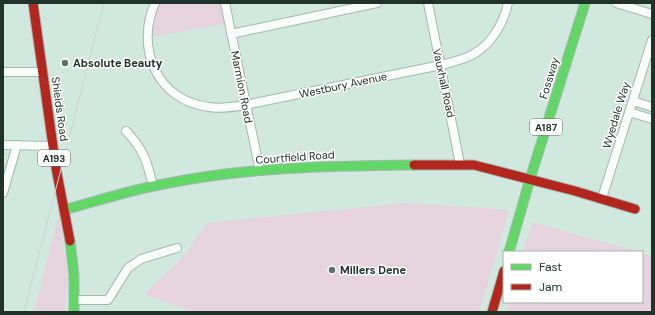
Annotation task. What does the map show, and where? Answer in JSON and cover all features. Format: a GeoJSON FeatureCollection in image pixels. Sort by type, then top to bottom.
{"type":"FeatureCollection","features":[{"type":"Feature","properties":{"kind":"main road","name":"Shields Road"},"geometry":{"type":"LineString","coordinates":[[33,3],[53,146],[74,261],[74,312]]}},
{"type":"Feature","properties":{"kind":"main road","name":"Fossway"},"geometry":{"type":"LineString","coordinates":[[509,251],[530,179],[585,3]]}},
{"type":"Feature","properties":{"kind":"main road","name":"Courtfield Road"},"geometry":{"type":"LineString","coordinates":[[64,210],[153,186],[179,181],[260,172],[357,165],[474,165],[530,179]]}},
{"type":"Feature","properties":{"kind":"main road"},"geometry":{"type":"LineString","coordinates":[[530,179],[602,198],[635,209]]}},
{"type":"Feature","properties":{"kind":"main road"},"geometry":{"type":"LineString","coordinates":[[492,312],[503,274]]}},
{"type":"Feature","properties":{"kind":"street","name":"Westbury Avenue"},"geometry":{"type":"LineString","coordinates":[[155,3],[151,11],[147,30],[148,46],[153,65],[164,84],[180,97],[198,105],[220,108],[245,105],[440,65],[465,58],[474,54],[494,36],[502,24],[508,3]]}},
{"type":"Feature","properties":{"kind":"street","name":"Marmion Road"},"geometry":{"type":"LineString","coordinates":[[225,3],[260,172]]}},
{"type":"Feature","properties":{"kind":"street"},"geometry":{"type":"LineString","coordinates":[[231,34],[377,3]]}},
{"type":"Feature","properties":{"kind":"street","name":"Vauxhall Road"},"geometry":{"type":"LineString","coordinates":[[428,3],[460,164]]}},
{"type":"Feature","properties":{"kind":"street"},"geometry":{"type":"LineString","coordinates":[[616,3],[652,14]]}},
{"type":"Feature","properties":{"kind":"street","name":"Wyedale Way"},"geometry":{"type":"LineString","coordinates":[[602,198],[652,40]]}},
{"type":"Feature","properties":{"kind":"street"},"geometry":{"type":"LineString","coordinates":[[3,72],[43,72]]}},
{"type":"Feature","properties":{"kind":"street"},"geometry":{"type":"LineString","coordinates":[[633,101],[652,107]]}},
{"type":"Feature","properties":{"kind":"street"},"geometry":{"type":"LineString","coordinates":[[630,112],[652,119]]}},
{"type":"Feature","properties":{"kind":"street"},"geometry":{"type":"LineString","coordinates":[[126,131],[137,143],[146,158],[153,186]]}},
{"type":"Feature","properties":{"kind":"street"},"geometry":{"type":"LineString","coordinates":[[3,145],[53,146]]}},
{"type":"Feature","properties":{"kind":"street"},"geometry":{"type":"LineString","coordinates":[[3,193],[17,145]]}},
{"type":"Feature","properties":{"kind":"street"},"geometry":{"type":"LineString","coordinates":[[75,300],[108,300],[128,268],[141,259],[177,248]]}},
{"type":"Feature","properties":{"kind":"shaded area"},"geometry":{"type":"Polygon","coordinates":[[[160,3],[221,3],[226,24],[152,37],[153,20],[160,3]]]}},
{"type":"Feature","properties":{"kind":"shaded area"},"geometry":{"type":"Polygon","coordinates":[[[404,203],[500,209],[509,211],[479,312],[193,312],[144,294],[186,253],[207,223],[404,203]]]}},
{"type":"Feature","properties":{"kind":"shaded area"},"geometry":{"type":"Polygon","coordinates":[[[59,213],[68,279],[65,312],[34,312],[59,213]]]}},
{"type":"Feature","properties":{"kind":"shaded area"},"geometry":{"type":"Polygon","coordinates":[[[532,222],[635,251],[523,251],[532,222]]]}},
{"type":"Feature","properties":{"kind":"shaded area"},"geometry":{"type":"Polygon","coordinates":[[[643,253],[652,256],[652,312],[506,312],[509,303],[643,303],[643,253]]]}},
{"type":"Feature","properties":{"kind":"tram line"},"geometry":{"type":"LineString","coordinates":[[24,312],[104,3]]}},
{"type":"Feature","properties":{"kind":"traffic: fast"},"geometry":{"type":"LineString","coordinates":[[509,251],[530,179],[585,3]]}},
{"type":"Feature","properties":{"kind":"traffic: fast"},"geometry":{"type":"LineString","coordinates":[[64,210],[151,186],[226,174],[288,168],[414,165]]}},
{"type":"Feature","properties":{"kind":"traffic: fast"},"geometry":{"type":"LineString","coordinates":[[70,241],[74,275],[74,312]]}},
{"type":"Feature","properties":{"kind":"traffic: jam"},"geometry":{"type":"LineString","coordinates":[[33,3],[56,168],[70,241]]}},
{"type":"Feature","properties":{"kind":"traffic: jam"},"geometry":{"type":"LineString","coordinates":[[414,165],[474,165],[575,191],[635,209]]}},
{"type":"Feature","properties":{"kind":"traffic: jam"},"geometry":{"type":"LineString","coordinates":[[492,312],[503,274]]}},
{"type":"Feature","properties":{"kind":"place","name":"Absolute Beauty"},"geometry":{"type":"Point","coordinates":[65,63]}},
{"type":"Feature","properties":{"kind":"place","name":"Millers Dene"},"geometry":{"type":"Point","coordinates":[332,270]}}]}
